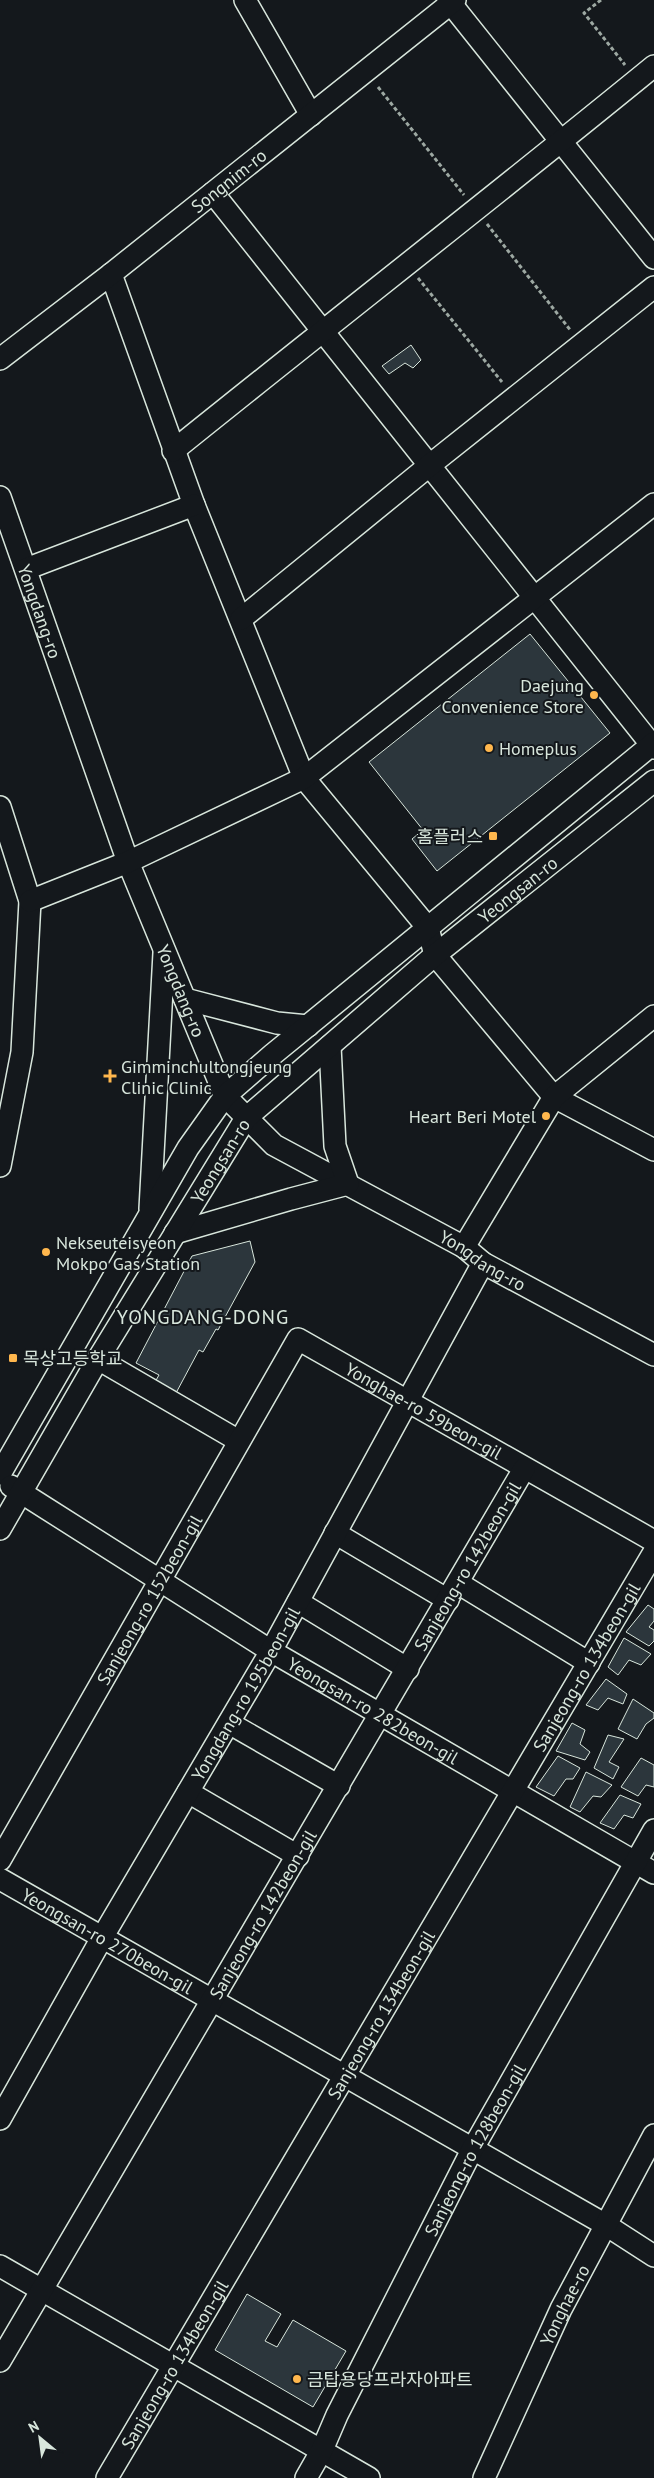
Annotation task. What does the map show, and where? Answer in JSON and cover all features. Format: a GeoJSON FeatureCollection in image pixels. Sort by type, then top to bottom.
{"type":"FeatureCollection","features":[{"type":"Feature","properties":{"kind":"street"},"geometry":{"type":"LineString","coordinates":[[245,0],[311,115]]}},
{"type":"Feature","properties":{"kind":"street"},"geometry":{"type":"LineString","coordinates":[[451,1],[560,142],[654,258]]}},
{"type":"Feature","properties":{"kind":"street","name":"Songnim-ro"},"geometry":{"type":"LineString","coordinates":[[0,359],[111,274],[451,1]]}},
{"type":"Feature","properties":{"kind":"street"},"geometry":{"type":"LineString","coordinates":[[173,451],[654,66]]}},
{"type":"Feature","properties":{"kind":"street"},"geometry":{"type":"LineString","coordinates":[[213,193],[321,332],[536,596],[653,745]]}},
{"type":"Feature","properties":{"kind":"street"},"geometry":{"type":"LineString","coordinates":[[111,274],[194,506],[242,619],[304,778],[428,928],[435,955],[554,1097],[654,1150]]}},
{"type":"Feature","properties":{"kind":"street"},"geometry":{"type":"LineString","coordinates":[[242,619],[430,465],[654,287]]}},
{"type":"Feature","properties":{"kind":"street","name":"Yongdang-ro"},"geometry":{"type":"LineString","coordinates":[[0,496],[128,862],[225,1096],[274,1145],[464,1247],[483,1263],[654,1355]]}},
{"type":"Feature","properties":{"kind":"street"},"geometry":{"type":"LineString","coordinates":[[30,901],[128,862],[304,778],[654,504]]}},
{"type":"Feature","properties":{"kind":"street"},"geometry":{"type":"LineString","coordinates":[[26,569],[194,506]]}},
{"type":"Feature","properties":{"kind":"street","name":"Yeongsan-ro"},"geometry":{"type":"LineString","coordinates":[[0,1474],[188,1148],[225,1096],[653,745]]}},
{"type":"Feature","properties":{"kind":"street","name":"Yeongsan-ro"},"geometry":{"type":"LineString","coordinates":[[0,1529],[98,1359],[246,1118],[435,955],[654,781]]}},
{"type":"Feature","properties":{"kind":"street"},"geometry":{"type":"LineString","coordinates":[[0,807],[30,901],[22,1052],[0,1166]]}},
{"type":"Feature","properties":{"kind":"street"},"geometry":{"type":"LineString","coordinates":[[149,1214],[164,948]]}},
{"type":"Feature","properties":{"kind":"street"},"geometry":{"type":"LineString","coordinates":[[185,999],[276,1023],[308,1026]]}},
{"type":"Feature","properties":{"kind":"street"},"geometry":{"type":"LineString","coordinates":[[464,1247],[554,1097],[654,1016]]}},
{"type":"Feature","properties":{"kind":"street"},"geometry":{"type":"LineString","coordinates":[[175,1234],[348,1184],[335,1146],[330,1046]]}},
{"type":"Feature","properties":{"kind":"street","name":"Yongdang-ro 195beon-gil"},"geometry":{"type":"LineString","coordinates":[[0,2119],[103,1936],[271,1651],[483,1263]]}},
{"type":"Feature","properties":{"kind":"street","name":"Yonghae-ro 59beon-gil"},"geometry":{"type":"LineString","coordinates":[[298,1339],[524,1469],[654,1541]]}},
{"type":"Feature","properties":{"kind":"street","name":"Sanjeong-ro 152beon-gil"},"geometry":{"type":"LineString","coordinates":[[0,1860],[298,1339]]}},
{"type":"Feature","properties":{"kind":"street"},"geometry":{"type":"LineString","coordinates":[[98,1359],[239,1440]]}},
{"type":"Feature","properties":{"kind":"street","name":"Sanjeong-ro 142beon-gil"},"geometry":{"type":"LineString","coordinates":[[0,2361],[524,1469]]}},
{"type":"Feature","properties":{"kind":"street","name":"Yeongsan-ro 282beon-gil"},"geometry":{"type":"LineString","coordinates":[[0,1479],[271,1651],[654,1873]]}},
{"type":"Feature","properties":{"kind":"street"},"geometry":{"type":"LineString","coordinates":[[336,1533],[453,1591],[589,1663]]}},
{"type":"Feature","properties":{"kind":"street","name":"Sanjeong-ro 134beon-gil"},"geometry":{"type":"LineString","coordinates":[[106,2478],[654,1552]]}},
{"type":"Feature","properties":{"kind":"street"},"geometry":{"type":"LineString","coordinates":[[298,1602],[408,1669]]}},
{"type":"Feature","properties":{"kind":"street"},"geometry":{"type":"LineString","coordinates":[[229,1723],[339,1786]]}},
{"type":"Feature","properties":{"kind":"street"},"geometry":{"type":"LineString","coordinates":[[188,1792],[298,1856]]}},
{"type":"Feature","properties":{"kind":"street","name":"Sanjeong-ro 128beon-gil"},"geometry":{"type":"LineString","coordinates":[[306,2478],[322,2450],[337,2415],[472,2150],[654,1830]]}},
{"type":"Feature","properties":{"kind":"street","name":"Yeongsan-ro 270beon-gil"},"geometry":{"type":"LineString","coordinates":[[0,1879],[103,1936],[344,2078],[606,2225],[654,2256]]}},
{"type":"Feature","properties":{"kind":"street","name":"Yonghae-ro"},"geometry":{"type":"LineString","coordinates":[[484,2478],[561,2309],[654,2135]]}},
{"type":"Feature","properties":{"kind":"street"},"geometry":{"type":"LineString","coordinates":[[0,2266],[369,2478]]}},
{"type":"Feature","properties":{"kind":"path"},"geometry":{"type":"LineString","coordinates":[[601,0],[584,13],[637,80]]}},
{"type":"Feature","properties":{"kind":"path"},"geometry":{"type":"LineString","coordinates":[[407,265],[515,398]]}},
{"type":"Feature","properties":{"kind":"building"},"geometry":{"type":"Polygon","coordinates":[[[411,345],[421,360],[413,368],[405,363],[389,374],[382,366],[411,345]]]}},
{"type":"Feature","properties":{"kind":"building","name":"Homeplus"},"geometry":{"type":"Polygon","coordinates":[[[530,634],[610,733],[437,871],[412,839],[423,830],[369,762],[530,634]]]}},
{"type":"Feature","properties":{"kind":"building"},"geometry":{"type":"Polygon","coordinates":[[[250,1241],[255,1262],[218,1330],[216,1329],[203,1352],[199,1350],[176,1393],[155,1382],[159,1375],[136,1363],[192,1256],[250,1241]]]}},
{"type":"Feature","properties":{"kind":"building"},"geometry":{"type":"Polygon","coordinates":[[[648,1605],[654,1609],[654,1621],[649,1627],[654,1630],[654,1641],[649,1646],[626,1632],[648,1605]]]}},
{"type":"Feature","properties":{"kind":"building"},"geometry":{"type":"Polygon","coordinates":[[[624,1638],[651,1654],[641,1665],[629,1660],[618,1675],[608,1667],[624,1638]]]}},
{"type":"Feature","properties":{"kind":"building"},"geometry":{"type":"Polygon","coordinates":[[[606,1679],[627,1694],[623,1704],[608,1698],[598,1710],[586,1705],[606,1679]]]}},
{"type":"Feature","properties":{"kind":"building"},"geometry":{"type":"Polygon","coordinates":[[[633,1699],[654,1713],[654,1718],[646,1724],[637,1739],[618,1729],[633,1699]]]}},
{"type":"Feature","properties":{"kind":"building"},"geometry":{"type":"Polygon","coordinates":[[[572,1723],[585,1730],[580,1744],[590,1752],[585,1760],[556,1751],[572,1723]]]}},
{"type":"Feature","properties":{"kind":"building"},"geometry":{"type":"Polygon","coordinates":[[[608,1735],[624,1739],[609,1762],[619,1767],[613,1779],[594,1768],[608,1735]]]}},
{"type":"Feature","properties":{"kind":"building"},"geometry":{"type":"Polygon","coordinates":[[[558,1756],[580,1768],[573,1779],[566,1779],[554,1796],[536,1787],[558,1756]]]}},
{"type":"Feature","properties":{"kind":"building"},"geometry":{"type":"Polygon","coordinates":[[[641,1758],[654,1765],[654,1787],[646,1785],[638,1796],[621,1787],[641,1758]]]}},
{"type":"Feature","properties":{"kind":"building"},"geometry":{"type":"Polygon","coordinates":[[[586,1772],[612,1785],[601,1797],[593,1796],[580,1812],[570,1807],[586,1772]]]}},
{"type":"Feature","properties":{"kind":"building"},"geometry":{"type":"Polygon","coordinates":[[[620,1795],[641,1804],[633,1818],[624,1815],[614,1829],[600,1823],[620,1795]]]}},
{"type":"Feature","properties":{"kind":"building","name":"금탑용당프라자아파트"},"geometry":{"type":"Polygon","coordinates":[[[247,2294],[281,2314],[265,2341],[277,2347],[293,2320],[346,2351],[313,2407],[215,2350],[247,2294]]]}},
{"type":"Feature","properties":{"kind":"place","name":"Daejung Convenience Store"},"geometry":{"type":"Point","coordinates":[594,695]}},
{"type":"Feature","properties":{"kind":"place","name":"Homeplus"},"geometry":{"type":"Point","coordinates":[489,748]}},
{"type":"Feature","properties":{"kind":"place","name":"홈플러스"},"geometry":{"type":"Point","coordinates":[493,836]}},
{"type":"Feature","properties":{"kind":"place","name":"Gimminchultongjeung Clinic Clinic"},"geometry":{"type":"Point","coordinates":[110,1076]}},
{"type":"Feature","properties":{"kind":"place","name":"Heart Beri Motel"},"geometry":{"type":"Point","coordinates":[546,1116]}},
{"type":"Feature","properties":{"kind":"place","name":"Nekseuteisyeon Mokpo Gas Station"},"geometry":{"type":"Point","coordinates":[46,1252]}},
{"type":"Feature","properties":{"kind":"place","name":"목상고등학교"},"geometry":{"type":"Point","coordinates":[13,1358]}},
{"type":"Feature","properties":{"kind":"place","name":"금탑용당프라자아파트"},"geometry":{"type":"Point","coordinates":[297,2379]}},
{"type":"Feature","properties":{"kind":"district","name":"YONGDANG-DONG"},"geometry":{"type":"Point","coordinates":[203,1317]}}]}
